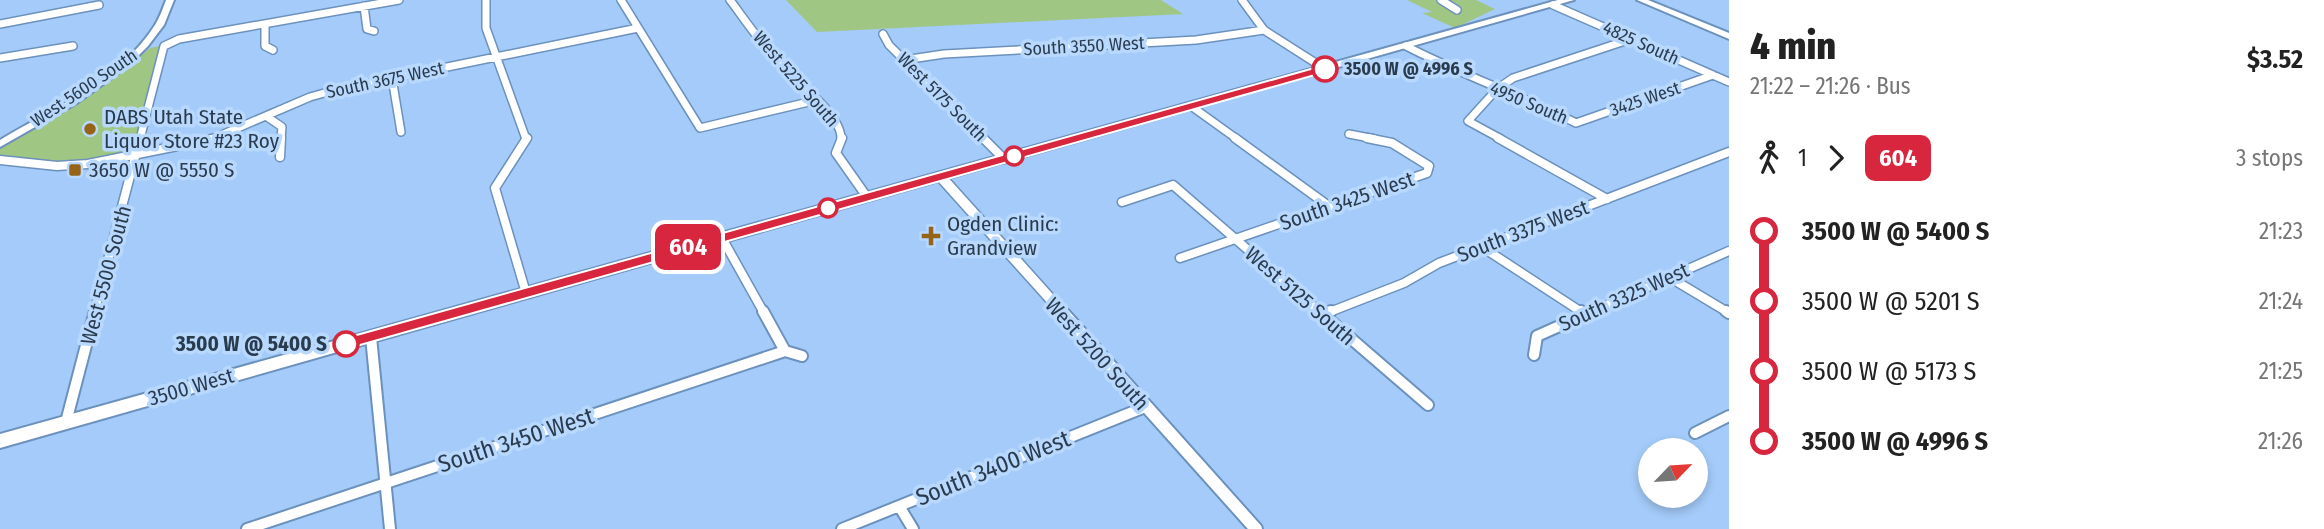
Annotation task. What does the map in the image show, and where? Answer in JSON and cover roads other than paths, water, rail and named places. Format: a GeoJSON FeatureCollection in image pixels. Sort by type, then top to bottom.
{"type":"FeatureCollection","features":[{"type":"Feature","properties":{"kind":"main road","name":"West 5600 South"},"geometry":{"type":"LineString","coordinates":[[0,144],[109,75],[141,50],[162,25],[170,0]]}},
{"type":"Feature","properties":{"kind":"main road","name":"3500 West"},"geometry":{"type":"LineString","coordinates":[[0,441],[1569,0]]}},
{"type":"Feature","properties":{"kind":"main road"},"geometry":{"type":"LineString","coordinates":[[1641,0],[1729,36]]}},
{"type":"Feature","properties":{"kind":"street"},"geometry":{"type":"LineString","coordinates":[[273,50],[265,46],[265,23],[399,0]]}},
{"type":"Feature","properties":{"kind":"street"},"geometry":{"type":"LineString","coordinates":[[486,0],[486,29],[527,138],[524,150],[501,176],[495,188],[526,293]]}},
{"type":"Feature","properties":{"kind":"street"},"geometry":{"type":"LineString","coordinates":[[621,0],[700,128],[817,100]]}},
{"type":"Feature","properties":{"kind":"street","name":"West 5225 South"},"geometry":{"type":"LineString","coordinates":[[730,0],[777,61],[817,100],[839,127],[842,137],[836,153],[867,197]]}},
{"type":"Feature","properties":{"kind":"street"},"geometry":{"type":"LineString","coordinates":[[1242,0],[1264,30],[1325,69]]}},
{"type":"Feature","properties":{"kind":"street"},"geometry":{"type":"LineString","coordinates":[[1441,0],[1457,10]]}},
{"type":"Feature","properties":{"kind":"street"},"geometry":{"type":"LineString","coordinates":[[0,24],[99,5]]}},
{"type":"Feature","properties":{"kind":"street","name":"4825 South"},"geometry":{"type":"LineString","coordinates":[[1553,5],[1729,82]]}},
{"type":"Feature","properties":{"kind":"street"},"geometry":{"type":"LineString","coordinates":[[364,6],[367,29],[374,31]]}},
{"type":"Feature","properties":{"kind":"street","name":"West 5500 South"},"geometry":{"type":"LineString","coordinates":[[65,422],[138,153],[164,46],[179,39],[265,23]]}},
{"type":"Feature","properties":{"kind":"street","name":"South 3675 West"},"geometry":{"type":"LineString","coordinates":[[0,160],[57,166],[88,164],[214,139],[239,131],[266,116],[323,93],[638,28]]}},
{"type":"Feature","properties":{"kind":"street","name":"South 3550 West"},"geometry":{"type":"LineString","coordinates":[[904,60],[944,54],[1196,40],[1264,30]]}},
{"type":"Feature","properties":{"kind":"street","name":"West 5175 South"},"geometry":{"type":"LineString","coordinates":[[883,34],[889,45],[1004,159]]}},
{"type":"Feature","properties":{"kind":"street"},"geometry":{"type":"LineString","coordinates":[[1607,199],[1468,121],[1497,89],[1513,78],[1631,39]]}},
{"type":"Feature","properties":{"kind":"street"},"geometry":{"type":"LineString","coordinates":[[0,58],[73,46]]}},
{"type":"Feature","properties":{"kind":"street","name":"4950 South"},"geometry":{"type":"LineString","coordinates":[[1406,46],[1460,74],[1535,102],[1576,123]]}},
{"type":"Feature","properties":{"kind":"street","name":"3425 West"},"geometry":{"type":"LineString","coordinates":[[1576,123],[1713,75]]}},
{"type":"Feature","properties":{"kind":"street"},"geometry":{"type":"LineString","coordinates":[[392,78],[401,132]]}},
{"type":"Feature","properties":{"kind":"street"},"geometry":{"type":"LineString","coordinates":[[1191,106],[1330,207]]}},
{"type":"Feature","properties":{"kind":"street"},"geometry":{"type":"LineString","coordinates":[[266,116],[282,127],[280,158]]}},
{"type":"Feature","properties":{"kind":"street","name":"South 3425 West"},"geometry":{"type":"LineString","coordinates":[[1180,258],[1427,173],[1429,166],[1392,143],[1349,134]]}},
{"type":"Feature","properties":{"kind":"street","name":"South 3375 West"},"geometry":{"type":"LineString","coordinates":[[1321,315],[1404,283],[1439,263],[1729,152]]}},
{"type":"Feature","properties":{"kind":"street","name":"West 5200 South"},"geometry":{"type":"LineString","coordinates":[[941,177],[1256,529]]}},
{"type":"Feature","properties":{"kind":"street","name":"West 5125 South"},"geometry":{"type":"LineString","coordinates":[[1122,202],[1173,185],[1428,405]]}},
{"type":"Feature","properties":{"kind":"street"},"geometry":{"type":"LineString","coordinates":[[722,237],[785,351],[802,356]]}},
{"type":"Feature","properties":{"kind":"street"},"geometry":{"type":"LineString","coordinates":[[1482,247],[1585,314]]}},
{"type":"Feature","properties":{"kind":"street","name":"South 3325 West"},"geometry":{"type":"LineString","coordinates":[[1534,355],[1536,336],[1729,251]]}},
{"type":"Feature","properties":{"kind":"street"},"geometry":{"type":"LineString","coordinates":[[1669,277],[1729,313]]}},
{"type":"Feature","properties":{"kind":"street"},"geometry":{"type":"LineString","coordinates":[[371,337],[390,529]]}},
{"type":"Feature","properties":{"kind":"street","name":"South 3450 West"},"geometry":{"type":"LineString","coordinates":[[247,529],[785,351]]}},
{"type":"Feature","properties":{"kind":"street","name":"South 3400 West"},"geometry":{"type":"LineString","coordinates":[[842,529],[1145,407]]}},
{"type":"Feature","properties":{"kind":"street"},"geometry":{"type":"LineString","coordinates":[[1695,433],[1729,416]]}},
{"type":"Feature","properties":{"kind":"street"},"geometry":{"type":"LineString","coordinates":[[899,506],[914,529]]}},
{"type":"Feature","properties":{"kind":"place","name":"3500 W @ 4996 S"},"geometry":{"type":"Point","coordinates":[1325,69]}},
{"type":"Feature","properties":{"kind":"place","name":"DABS Utah State Liquor Store #23 Roy"},"geometry":{"type":"Point","coordinates":[90,129]}},
{"type":"Feature","properties":{"kind":"place","name":"3650 W @ 5550 S"},"geometry":{"type":"Point","coordinates":[75,170]}},
{"type":"Feature","properties":{"kind":"place","name":"Ogden Clinic: Grandview"},"geometry":{"type":"Point","coordinates":[931,236]}},
{"type":"Feature","properties":{"kind":"place","name":"3500 W @ 5400 S"},"geometry":{"type":"Point","coordinates":[346,344]}}]}
